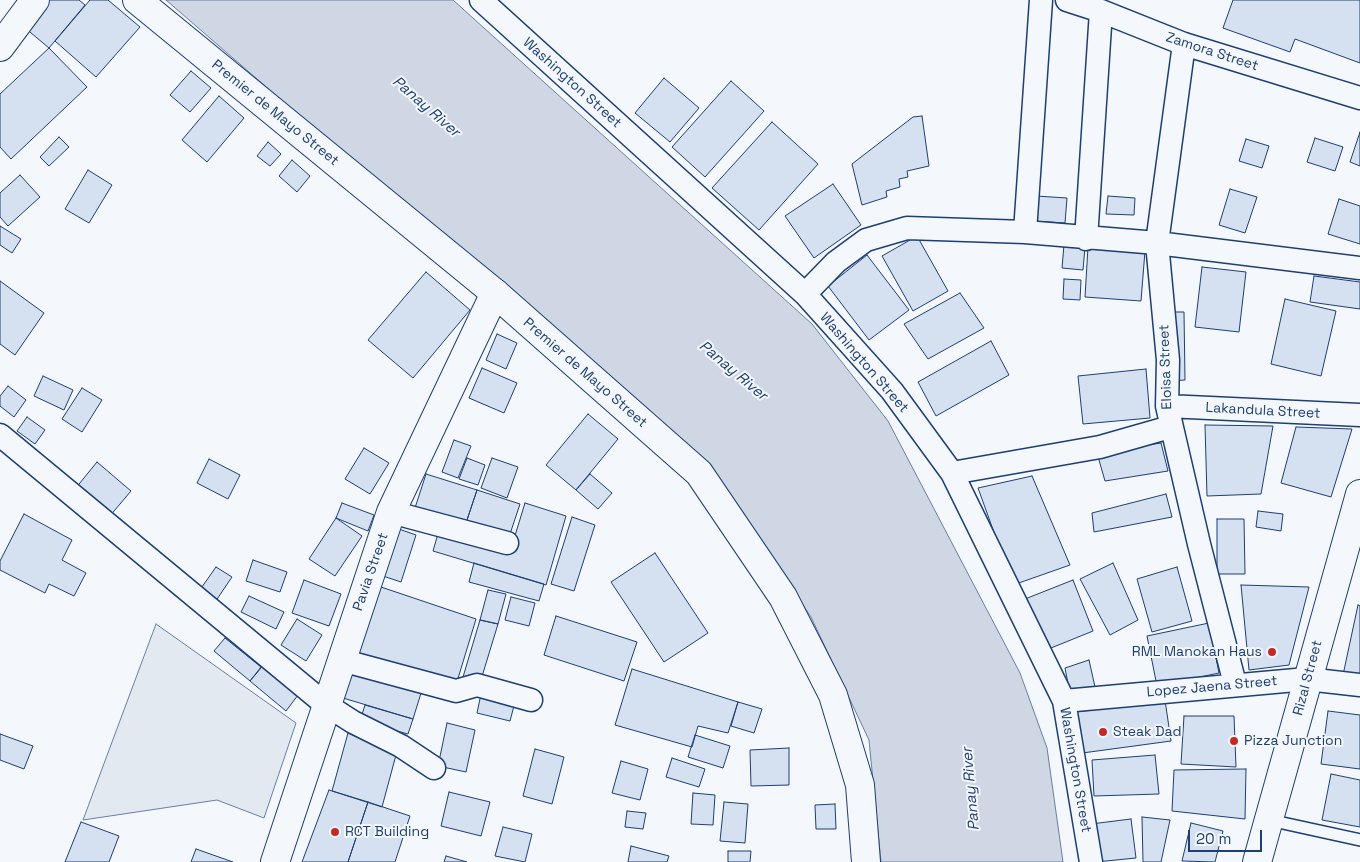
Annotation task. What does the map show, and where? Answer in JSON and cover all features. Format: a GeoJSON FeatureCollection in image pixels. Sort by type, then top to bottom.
{"type":"FeatureCollection","features":[{"type":"Feature","properties":{"kind":"main road"},"geometry":{"type":"LineString","coordinates":[[0,47],[35,0]]}},
{"type":"Feature","properties":{"kind":"main road","name":"Premier de Mayo Street"},"geometry":{"type":"LineString","coordinates":[[137,0],[495,293],[699,472],[783,597],[834,695],[860,785],[866,862]]}},
{"type":"Feature","properties":{"kind":"main road","name":"Pavia Street"},"geometry":{"type":"LineString","coordinates":[[274,862],[325,704],[391,512],[495,293]]}},
{"type":"Feature","properties":{"kind":"main road","name":"Rizal Street"},"geometry":{"type":"LineString","coordinates":[[1257,862],[1360,494]]}},
{"type":"Feature","properties":{"kind":"street"},"geometry":{"type":"LineString","coordinates":[[1025,232],[1042,0]]}},
{"type":"Feature","properties":{"kind":"street","name":"Zamora Street"},"geometry":{"type":"LineString","coordinates":[[1066,0],[1101,11],[1184,44],[1360,98]]}},
{"type":"Feature","properties":{"kind":"street","name":"Washington Street"},"geometry":{"type":"LineString","coordinates":[[490,3],[805,294],[892,391],[952,473],[1064,701],[1091,862]]}},
{"type":"Feature","properties":{"kind":"street"},"geometry":{"type":"LineString","coordinates":[[1086,239],[1101,11]]}},
{"type":"Feature","properties":{"kind":"street","name":"Eloisa Street"},"geometry":{"type":"LineString","coordinates":[[1184,44],[1157,243],[1168,360],[1168,417],[1235,684]]}},
{"type":"Feature","properties":{"kind":"street"},"geometry":{"type":"LineString","coordinates":[[805,294],[836,262],[866,240],[907,228],[1025,232],[1086,239],[1157,243],[1360,268]]}},
{"type":"Feature","properties":{"kind":"street","name":"Lakandula Street"},"geometry":{"type":"LineString","coordinates":[[952,473],[1100,447],[1168,417],[1360,415]]}},
{"type":"Feature","properties":{"kind":"street"},"geometry":{"type":"LineString","coordinates":[[0,435],[325,704],[353,722],[401,746],[434,768]]}},
{"type":"Feature","properties":{"kind":"street"},"geometry":{"type":"LineString","coordinates":[[391,512],[507,543]]}},
{"type":"Feature","properties":{"kind":"street"},"geometry":{"type":"LineString","coordinates":[[341,660],[456,690],[477,685],[531,700]]}},
{"type":"Feature","properties":{"kind":"street","name":"Lopez Jaena Street"},"geometry":{"type":"LineString","coordinates":[[1064,701],[1235,684],[1307,679],[1360,685]]}},
{"type":"Feature","properties":{"kind":"lane"},"geometry":{"type":"LineString","coordinates":[[1270,820],[1360,840]]}},
{"type":"Feature","properties":{"kind":"shaded area"},"geometry":{"type":"Polygon","coordinates":[[[156,624],[296,723],[264,818],[217,800],[83,820],[156,624]]]}},
{"type":"Feature","properties":{"kind":"water","name":"Panay River"},"geometry":{"type":"Polygon","coordinates":[[[166,0],[453,0],[812,324],[888,421],[1020,673],[1047,748],[1063,862],[881,862],[869,740],[811,617],[722,482],[166,0]]]}},
{"type":"Feature","properties":{"kind":"building"},"geometry":{"type":"Polygon","coordinates":[[[48,0],[79,0],[85,5],[49,48],[24,27],[48,0]]]}},
{"type":"Feature","properties":{"kind":"building"},"geometry":{"type":"Polygon","coordinates":[[[90,0],[108,0],[140,27],[96,77],[55,41],[90,0]]]}},
{"type":"Feature","properties":{"kind":"building"},"geometry":{"type":"Polygon","coordinates":[[[1233,0],[1360,0],[1360,63],[1295,39],[1290,52],[1223,28],[1233,0]]]}},
{"type":"Feature","properties":{"kind":"building"},"geometry":{"type":"Polygon","coordinates":[[[49,48],[87,87],[11,159],[0,147],[0,94],[49,48]]]}},
{"type":"Feature","properties":{"kind":"building"},"geometry":{"type":"Polygon","coordinates":[[[191,71],[211,88],[190,112],[170,95],[191,71]]]}},
{"type":"Feature","properties":{"kind":"building"},"geometry":{"type":"Polygon","coordinates":[[[664,78],[699,108],[670,142],[635,113],[664,78]]]}},
{"type":"Feature","properties":{"kind":"building"},"geometry":{"type":"Polygon","coordinates":[[[731,81],[764,111],[705,177],[672,147],[731,81]]]}},
{"type":"Feature","properties":{"kind":"building"},"geometry":{"type":"Polygon","coordinates":[[[219,96],[244,118],[207,162],[182,140],[219,96]]]}},
{"type":"Feature","properties":{"kind":"building"},"geometry":{"type":"Polygon","coordinates":[[[922,116],[929,166],[907,171],[908,177],[899,179],[900,187],[886,191],[887,197],[862,205],[852,164],[913,117],[922,116]]]}},
{"type":"Feature","properties":{"kind":"building"},"geometry":{"type":"Polygon","coordinates":[[[772,122],[818,164],[759,230],[712,188],[772,122]]]}},
{"type":"Feature","properties":{"kind":"building"},"geometry":{"type":"Polygon","coordinates":[[[1360,132],[1360,166],[1350,162],[1360,132]]]}},
{"type":"Feature","properties":{"kind":"building"},"geometry":{"type":"Polygon","coordinates":[[[59,137],[69,147],[49,166],[40,157],[59,137]]]}},
{"type":"Feature","properties":{"kind":"building"},"geometry":{"type":"Polygon","coordinates":[[[1315,138],[1343,147],[1335,171],[1307,162],[1315,138]]]}},
{"type":"Feature","properties":{"kind":"building"},"geometry":{"type":"Polygon","coordinates":[[[1246,139],[1269,146],[1262,168],[1239,161],[1246,139]]]}},
{"type":"Feature","properties":{"kind":"building"},"geometry":{"type":"Polygon","coordinates":[[[268,142],[281,154],[270,166],[257,156],[268,142]]]}},
{"type":"Feature","properties":{"kind":"building"},"geometry":{"type":"Polygon","coordinates":[[[292,160],[310,176],[297,192],[279,176],[292,160]]]}},
{"type":"Feature","properties":{"kind":"building"},"geometry":{"type":"Polygon","coordinates":[[[88,170],[112,185],[89,223],[65,209],[88,170]]]}},
{"type":"Feature","properties":{"kind":"building"},"geometry":{"type":"Polygon","coordinates":[[[20,175],[40,197],[8,226],[0,217],[0,193],[20,175]]]}},
{"type":"Feature","properties":{"kind":"building"},"geometry":{"type":"Polygon","coordinates":[[[833,184],[861,225],[814,258],[785,216],[833,184]]]}},
{"type":"Feature","properties":{"kind":"building"},"geometry":{"type":"Polygon","coordinates":[[[1230,189],[1257,197],[1245,233],[1219,225],[1230,189]]]}},
{"type":"Feature","properties":{"kind":"building"},"geometry":{"type":"Polygon","coordinates":[[[1036,196],[1067,198],[1065,223],[1034,221],[1036,196]]]}},
{"type":"Feature","properties":{"kind":"building"},"geometry":{"type":"Polygon","coordinates":[[[1108,196],[1135,198],[1134,215],[1106,214],[1108,196]]]}},
{"type":"Feature","properties":{"kind":"building"},"geometry":{"type":"Polygon","coordinates":[[[1339,199],[1360,206],[1360,244],[1328,234],[1339,199]]]}},
{"type":"Feature","properties":{"kind":"building"},"geometry":{"type":"Polygon","coordinates":[[[0,226],[21,239],[12,253],[0,245],[0,226]]]}},
{"type":"Feature","properties":{"kind":"building"},"geometry":{"type":"Polygon","coordinates":[[[917,236],[948,291],[913,311],[882,256],[917,236]]]}},
{"type":"Feature","properties":{"kind":"building"},"geometry":{"type":"Polygon","coordinates":[[[1064,245],[1085,247],[1083,270],[1062,268],[1064,245]]]}},
{"type":"Feature","properties":{"kind":"building"},"geometry":{"type":"Polygon","coordinates":[[[1088,247],[1145,251],[1141,301],[1085,297],[1088,247]]]}},
{"type":"Feature","properties":{"kind":"building"},"geometry":{"type":"Polygon","coordinates":[[[867,255],[909,310],[869,340],[828,286],[867,255]]]}},
{"type":"Feature","properties":{"kind":"building"},"geometry":{"type":"Polygon","coordinates":[[[1202,267],[1246,272],[1239,332],[1195,327],[1202,267]]]}},
{"type":"Feature","properties":{"kind":"building"},"geometry":{"type":"Polygon","coordinates":[[[426,272],[470,310],[413,378],[368,340],[426,272]]]}},
{"type":"Feature","properties":{"kind":"building"},"geometry":{"type":"Polygon","coordinates":[[[1314,276],[1360,282],[1360,309],[1310,302],[1314,276]]]}},
{"type":"Feature","properties":{"kind":"building"},"geometry":{"type":"Polygon","coordinates":[[[1064,279],[1081,280],[1080,300],[1063,299],[1064,279]]]}},
{"type":"Feature","properties":{"kind":"building"},"geometry":{"type":"Polygon","coordinates":[[[0,281],[44,313],[15,355],[0,344],[0,281]]]}},
{"type":"Feature","properties":{"kind":"building"},"geometry":{"type":"Polygon","coordinates":[[[960,293],[984,328],[928,359],[904,324],[960,293]]]}},
{"type":"Feature","properties":{"kind":"building"},"geometry":{"type":"Polygon","coordinates":[[[1285,299],[1336,311],[1321,376],[1271,364],[1285,299]]]}},
{"type":"Feature","properties":{"kind":"building"},"geometry":{"type":"Polygon","coordinates":[[[1168,312],[1184,312],[1185,380],[1169,381],[1168,312]]]}},
{"type":"Feature","properties":{"kind":"building"},"geometry":{"type":"Polygon","coordinates":[[[497,334],[517,343],[506,369],[486,360],[497,334]]]}},
{"type":"Feature","properties":{"kind":"building"},"geometry":{"type":"Polygon","coordinates":[[[991,341],[1009,375],[936,416],[918,382],[991,341]]]}},
{"type":"Feature","properties":{"kind":"building"},"geometry":{"type":"Polygon","coordinates":[[[482,368],[517,383],[504,413],[469,398],[482,368]]]}},
{"type":"Feature","properties":{"kind":"building"},"geometry":{"type":"Polygon","coordinates":[[[1146,369],[1150,418],[1083,424],[1078,376],[1146,369]]]}},
{"type":"Feature","properties":{"kind":"building"},"geometry":{"type":"Polygon","coordinates":[[[43,376],[73,390],[64,410],[34,396],[43,376]]]}},
{"type":"Feature","properties":{"kind":"building"},"geometry":{"type":"Polygon","coordinates":[[[8,386],[26,400],[14,417],[0,406],[0,396],[8,386]]]}},
{"type":"Feature","properties":{"kind":"building"},"geometry":{"type":"Polygon","coordinates":[[[82,388],[102,400],[82,432],[62,419],[82,388]]]}},
{"type":"Feature","properties":{"kind":"building"},"geometry":{"type":"Polygon","coordinates":[[[588,414],[618,439],[576,490],[546,465],[588,414]]]}},
{"type":"Feature","properties":{"kind":"building"},"geometry":{"type":"Polygon","coordinates":[[[27,417],[45,430],[35,444],[17,431],[27,417]]]}},
{"type":"Feature","properties":{"kind":"building"},"geometry":{"type":"Polygon","coordinates":[[[1205,425],[1273,426],[1261,494],[1207,496],[1205,425]]]}},
{"type":"Feature","properties":{"kind":"building"},"geometry":{"type":"Polygon","coordinates":[[[1296,427],[1352,429],[1331,497],[1281,483],[1296,427]]]}},
{"type":"Feature","properties":{"kind":"building"},"geometry":{"type":"Polygon","coordinates":[[[454,440],[471,446],[458,478],[442,472],[454,440]]]}},
{"type":"Feature","properties":{"kind":"building"},"geometry":{"type":"Polygon","coordinates":[[[1161,443],[1168,471],[1105,481],[1097,453],[1161,443]]]}},
{"type":"Feature","properties":{"kind":"building"},"geometry":{"type":"Polygon","coordinates":[[[364,448],[389,463],[370,494],[345,479],[364,448]]]}},
{"type":"Feature","properties":{"kind":"building"},"geometry":{"type":"Polygon","coordinates":[[[467,458],[485,465],[478,485],[459,479],[467,458]]]}},
{"type":"Feature","properties":{"kind":"building"},"geometry":{"type":"Polygon","coordinates":[[[492,458],[518,467],[507,498],[481,488],[492,458]]]}},
{"type":"Feature","properties":{"kind":"building"},"geometry":{"type":"Polygon","coordinates":[[[209,459],[240,475],[228,499],[197,483],[209,459]]]}},
{"type":"Feature","properties":{"kind":"building"},"geometry":{"type":"Polygon","coordinates":[[[97,462],[131,491],[109,517],[75,489],[97,462]]]}},
{"type":"Feature","properties":{"kind":"building"},"geometry":{"type":"Polygon","coordinates":[[[426,474],[477,490],[465,526],[414,511],[426,474]]]}},
{"type":"Feature","properties":{"kind":"building"},"geometry":{"type":"Polygon","coordinates":[[[590,474],[612,493],[598,509],[576,490],[590,474]]]}},
{"type":"Feature","properties":{"kind":"building"},"geometry":{"type":"Polygon","coordinates":[[[1032,476],[1070,565],[1013,585],[978,488],[1032,476]]]}},
{"type":"Feature","properties":{"kind":"building"},"geometry":{"type":"Polygon","coordinates":[[[477,490],[520,504],[508,540],[465,526],[477,490]]]}},
{"type":"Feature","properties":{"kind":"building"},"geometry":{"type":"Polygon","coordinates":[[[1166,494],[1172,517],[1094,532],[1092,513],[1166,494]]]}},
{"type":"Feature","properties":{"kind":"building"},"geometry":{"type":"Polygon","coordinates":[[[342,503],[374,515],[368,531],[336,518],[342,503]]]}},
{"type":"Feature","properties":{"kind":"building"},"geometry":{"type":"Polygon","coordinates":[[[525,503],[566,516],[546,585],[433,551],[439,530],[510,552],[525,503]]]}},
{"type":"Feature","properties":{"kind":"building"},"geometry":{"type":"Polygon","coordinates":[[[1258,511],[1283,514],[1281,531],[1256,527],[1258,511]]]}},
{"type":"Feature","properties":{"kind":"building"},"geometry":{"type":"Polygon","coordinates":[[[24,514],[72,540],[62,560],[86,573],[74,596],[49,584],[45,593],[0,570],[0,561],[24,514]]]}},
{"type":"Feature","properties":{"kind":"building"},"geometry":{"type":"Polygon","coordinates":[[[572,517],[595,525],[574,591],[551,584],[572,517]]]}},
{"type":"Feature","properties":{"kind":"building"},"geometry":{"type":"Polygon","coordinates":[[[336,518],[362,536],[335,576],[309,559],[336,518]]]}},
{"type":"Feature","properties":{"kind":"building"},"geometry":{"type":"Polygon","coordinates":[[[1217,519],[1244,519],[1245,574],[1217,574],[1217,519]]]}},
{"type":"Feature","properties":{"kind":"building"},"geometry":{"type":"Polygon","coordinates":[[[396,528],[416,535],[401,582],[380,575],[396,528]]]}},
{"type":"Feature","properties":{"kind":"building"},"geometry":{"type":"Polygon","coordinates":[[[655,553],[708,633],[664,662],[611,582],[655,553]]]}},
{"type":"Feature","properties":{"kind":"building"},"geometry":{"type":"Polygon","coordinates":[[[253,560],[287,572],[280,592],[246,581],[253,560]]]}},
{"type":"Feature","properties":{"kind":"building"},"geometry":{"type":"Polygon","coordinates":[[[474,563],[544,584],[539,601],[469,582],[474,563]]]}},
{"type":"Feature","properties":{"kind":"building"},"geometry":{"type":"Polygon","coordinates":[[[1113,563],[1138,620],[1110,635],[1080,579],[1113,563]]]}},
{"type":"Feature","properties":{"kind":"building"},"geometry":{"type":"Polygon","coordinates":[[[216,567],[232,577],[213,605],[197,594],[216,567]]]}},
{"type":"Feature","properties":{"kind":"building"},"geometry":{"type":"Polygon","coordinates":[[[1177,567],[1192,621],[1152,632],[1137,579],[1177,567]]]}},
{"type":"Feature","properties":{"kind":"building"},"geometry":{"type":"Polygon","coordinates":[[[304,580],[341,594],[329,626],[292,613],[304,580]]]}},
{"type":"Feature","properties":{"kind":"building"},"geometry":{"type":"Polygon","coordinates":[[[1073,580],[1093,631],[1046,650],[1025,599],[1073,580]]]}},
{"type":"Feature","properties":{"kind":"building"},"geometry":{"type":"Polygon","coordinates":[[[375,585],[476,619],[456,685],[351,657],[375,585]]]}},
{"type":"Feature","properties":{"kind":"building"},"geometry":{"type":"Polygon","coordinates":[[[1241,585],[1309,587],[1289,665],[1249,670],[1241,585]]]}},
{"type":"Feature","properties":{"kind":"building"},"geometry":{"type":"Polygon","coordinates":[[[488,590],[506,594],[498,624],[480,620],[488,590]]]}},
{"type":"Feature","properties":{"kind":"building"},"geometry":{"type":"Polygon","coordinates":[[[249,596],[284,612],[276,629],[241,612],[249,596]]]}},
{"type":"Feature","properties":{"kind":"building"},"geometry":{"type":"Polygon","coordinates":[[[511,597],[535,603],[529,626],[505,620],[511,597]]]}},
{"type":"Feature","properties":{"kind":"building"},"geometry":{"type":"Polygon","coordinates":[[[1358,605],[1360,606],[1360,679],[1343,675],[1358,605]]]}},
{"type":"Feature","properties":{"kind":"building"},"geometry":{"type":"Polygon","coordinates":[[[556,616],[637,642],[624,681],[544,655],[556,616]]]}},
{"type":"Feature","properties":{"kind":"building"},"geometry":{"type":"Polygon","coordinates":[[[297,619],[322,635],[306,661],[281,645],[297,619]]]}},
{"type":"Feature","properties":{"kind":"building"},"geometry":{"type":"Polygon","coordinates":[[[480,620],[498,624],[480,683],[463,677],[480,620]]]}},
{"type":"Feature","properties":{"kind":"building"},"geometry":{"type":"Polygon","coordinates":[[[1209,623],[1219,673],[1157,686],[1147,636],[1209,623]]]}},
{"type":"Feature","properties":{"kind":"building"},"geometry":{"type":"Polygon","coordinates":[[[225,638],[261,667],[250,681],[214,651],[225,638]]]}},
{"type":"Feature","properties":{"kind":"building"},"geometry":{"type":"Polygon","coordinates":[[[1089,660],[1095,687],[1070,694],[1065,668],[1089,660]]]}},
{"type":"Feature","properties":{"kind":"building"},"geometry":{"type":"Polygon","coordinates":[[[266,662],[301,691],[286,711],[250,681],[266,662]]]}},
{"type":"Feature","properties":{"kind":"building"},"geometry":{"type":"Polygon","coordinates":[[[632,669],[738,702],[728,733],[698,726],[692,747],[615,725],[632,669]]]}},
{"type":"Feature","properties":{"kind":"building"},"geometry":{"type":"Polygon","coordinates":[[[351,671],[421,693],[413,719],[343,698],[351,671]]]}},
{"type":"Feature","properties":{"kind":"building"},"geometry":{"type":"Polygon","coordinates":[[[481,694],[515,702],[510,721],[477,713],[481,694]]]}},
{"type":"Feature","properties":{"kind":"building"},"geometry":{"type":"Polygon","coordinates":[[[1165,700],[1171,741],[1075,754],[1069,713],[1165,700]]]}},
{"type":"Feature","properties":{"kind":"building"},"geometry":{"type":"Polygon","coordinates":[[[738,702],[762,709],[754,733],[731,726],[738,702]]]}},
{"type":"Feature","properties":{"kind":"building"},"geometry":{"type":"Polygon","coordinates":[[[365,705],[413,719],[408,734],[360,721],[365,705]]]}},
{"type":"Feature","properties":{"kind":"building"},"geometry":{"type":"Polygon","coordinates":[[[1328,711],[1360,715],[1360,769],[1321,764],[1328,711]]]}},
{"type":"Feature","properties":{"kind":"building"},"geometry":{"type":"Polygon","coordinates":[[[1184,716],[1234,716],[1236,767],[1181,764],[1184,716]]]}},
{"type":"Feature","properties":{"kind":"building"},"geometry":{"type":"Polygon","coordinates":[[[447,723],[475,730],[466,772],[438,766],[447,723]]]}},
{"type":"Feature","properties":{"kind":"building"},"geometry":{"type":"Polygon","coordinates":[[[348,733],[396,755],[382,807],[332,791],[348,733]]]}},
{"type":"Feature","properties":{"kind":"building"},"geometry":{"type":"Polygon","coordinates":[[[0,734],[33,746],[24,769],[0,760],[0,734]]]}},
{"type":"Feature","properties":{"kind":"building"},"geometry":{"type":"Polygon","coordinates":[[[695,735],[730,746],[723,768],[688,757],[695,735]]]}},
{"type":"Feature","properties":{"kind":"building"},"geometry":{"type":"Polygon","coordinates":[[[789,748],[789,785],[751,786],[750,750],[789,748]]]}},
{"type":"Feature","properties":{"kind":"building"},"geometry":{"type":"Polygon","coordinates":[[[535,749],[564,757],[552,804],[523,796],[535,749]]]}},
{"type":"Feature","properties":{"kind":"building"},"geometry":{"type":"Polygon","coordinates":[[[1155,755],[1159,794],[1094,796],[1092,760],[1155,755]]]}},
{"type":"Feature","properties":{"kind":"building"},"geometry":{"type":"Polygon","coordinates":[[[672,758],[705,769],[699,787],[666,777],[672,758]]]}},
{"type":"Feature","properties":{"kind":"building"},"geometry":{"type":"Polygon","coordinates":[[[621,761],[648,769],[640,800],[612,793],[621,761]]]}},
{"type":"Feature","properties":{"kind":"building"},"geometry":{"type":"Polygon","coordinates":[[[1246,769],[1245,819],[1172,811],[1174,770],[1246,769]]]}},
{"type":"Feature","properties":{"kind":"building"},"geometry":{"type":"Polygon","coordinates":[[[1331,774],[1360,780],[1360,827],[1322,820],[1331,774]]]}},
{"type":"Feature","properties":{"kind":"building","name":"RCT Building"},"geometry":{"type":"Polygon","coordinates":[[[329,790],[368,802],[348,862],[302,862],[329,790]]]}},
{"type":"Feature","properties":{"kind":"building"},"geometry":{"type":"Polygon","coordinates":[[[449,792],[490,802],[481,836],[441,826],[449,792]]]}},
{"type":"Feature","properties":{"kind":"building"},"geometry":{"type":"Polygon","coordinates":[[[693,793],[715,795],[713,825],[691,824],[693,793]]]}},
{"type":"Feature","properties":{"kind":"building"},"geometry":{"type":"Polygon","coordinates":[[[368,802],[410,816],[395,862],[348,862],[368,802]]]}},
{"type":"Feature","properties":{"kind":"building"},"geometry":{"type":"Polygon","coordinates":[[[724,802],[748,804],[745,843],[720,841],[724,802]]]}},
{"type":"Feature","properties":{"kind":"building"},"geometry":{"type":"Polygon","coordinates":[[[835,804],[836,829],[816,829],[815,805],[835,804]]]}},
{"type":"Feature","properties":{"kind":"building"},"geometry":{"type":"Polygon","coordinates":[[[627,811],[646,813],[643,829],[625,827],[627,811]]]}},
{"type":"Feature","properties":{"kind":"building"},"geometry":{"type":"Polygon","coordinates":[[[1142,817],[1170,820],[1161,862],[1143,862],[1142,817]]]}},
{"type":"Feature","properties":{"kind":"building"},"geometry":{"type":"Polygon","coordinates":[[[1131,819],[1136,858],[1096,862],[1091,824],[1131,819]]]}},
{"type":"Feature","properties":{"kind":"building"},"geometry":{"type":"Polygon","coordinates":[[[81,822],[119,836],[109,862],[65,862],[81,822]]]}},
{"type":"Feature","properties":{"kind":"building"},"geometry":{"type":"Polygon","coordinates":[[[1191,823],[1223,831],[1215,862],[1182,861],[1191,823]]]}},
{"type":"Feature","properties":{"kind":"building"},"geometry":{"type":"Polygon","coordinates":[[[503,827],[532,834],[525,862],[495,856],[503,827]]]}},
{"type":"Feature","properties":{"kind":"building"},"geometry":{"type":"Polygon","coordinates":[[[631,846],[669,856],[667,862],[628,862],[631,846]]]}},
{"type":"Feature","properties":{"kind":"building"},"geometry":{"type":"Polygon","coordinates":[[[196,849],[233,862],[191,862],[196,849]]]}},
{"type":"Feature","properties":{"kind":"building"},"geometry":{"type":"Polygon","coordinates":[[[728,851],[751,851],[750,862],[728,862],[728,851]]]}},
{"type":"Feature","properties":{"kind":"building"},"geometry":{"type":"Polygon","coordinates":[[[446,856],[467,862],[444,862],[446,856]]]}},
{"type":"Feature","properties":{"kind":"place","name":"RML Manokan Haus"},"geometry":{"type":"Point","coordinates":[1272,652]}},
{"type":"Feature","properties":{"kind":"place","name":"Steak Dad"},"geometry":{"type":"Point","coordinates":[1103,732]}},
{"type":"Feature","properties":{"kind":"place","name":"Pizza Junction"},"geometry":{"type":"Point","coordinates":[1234,741]}},
{"type":"Feature","properties":{"kind":"place","name":"RCT Building"},"geometry":{"type":"Point","coordinates":[335,832]}}]}
